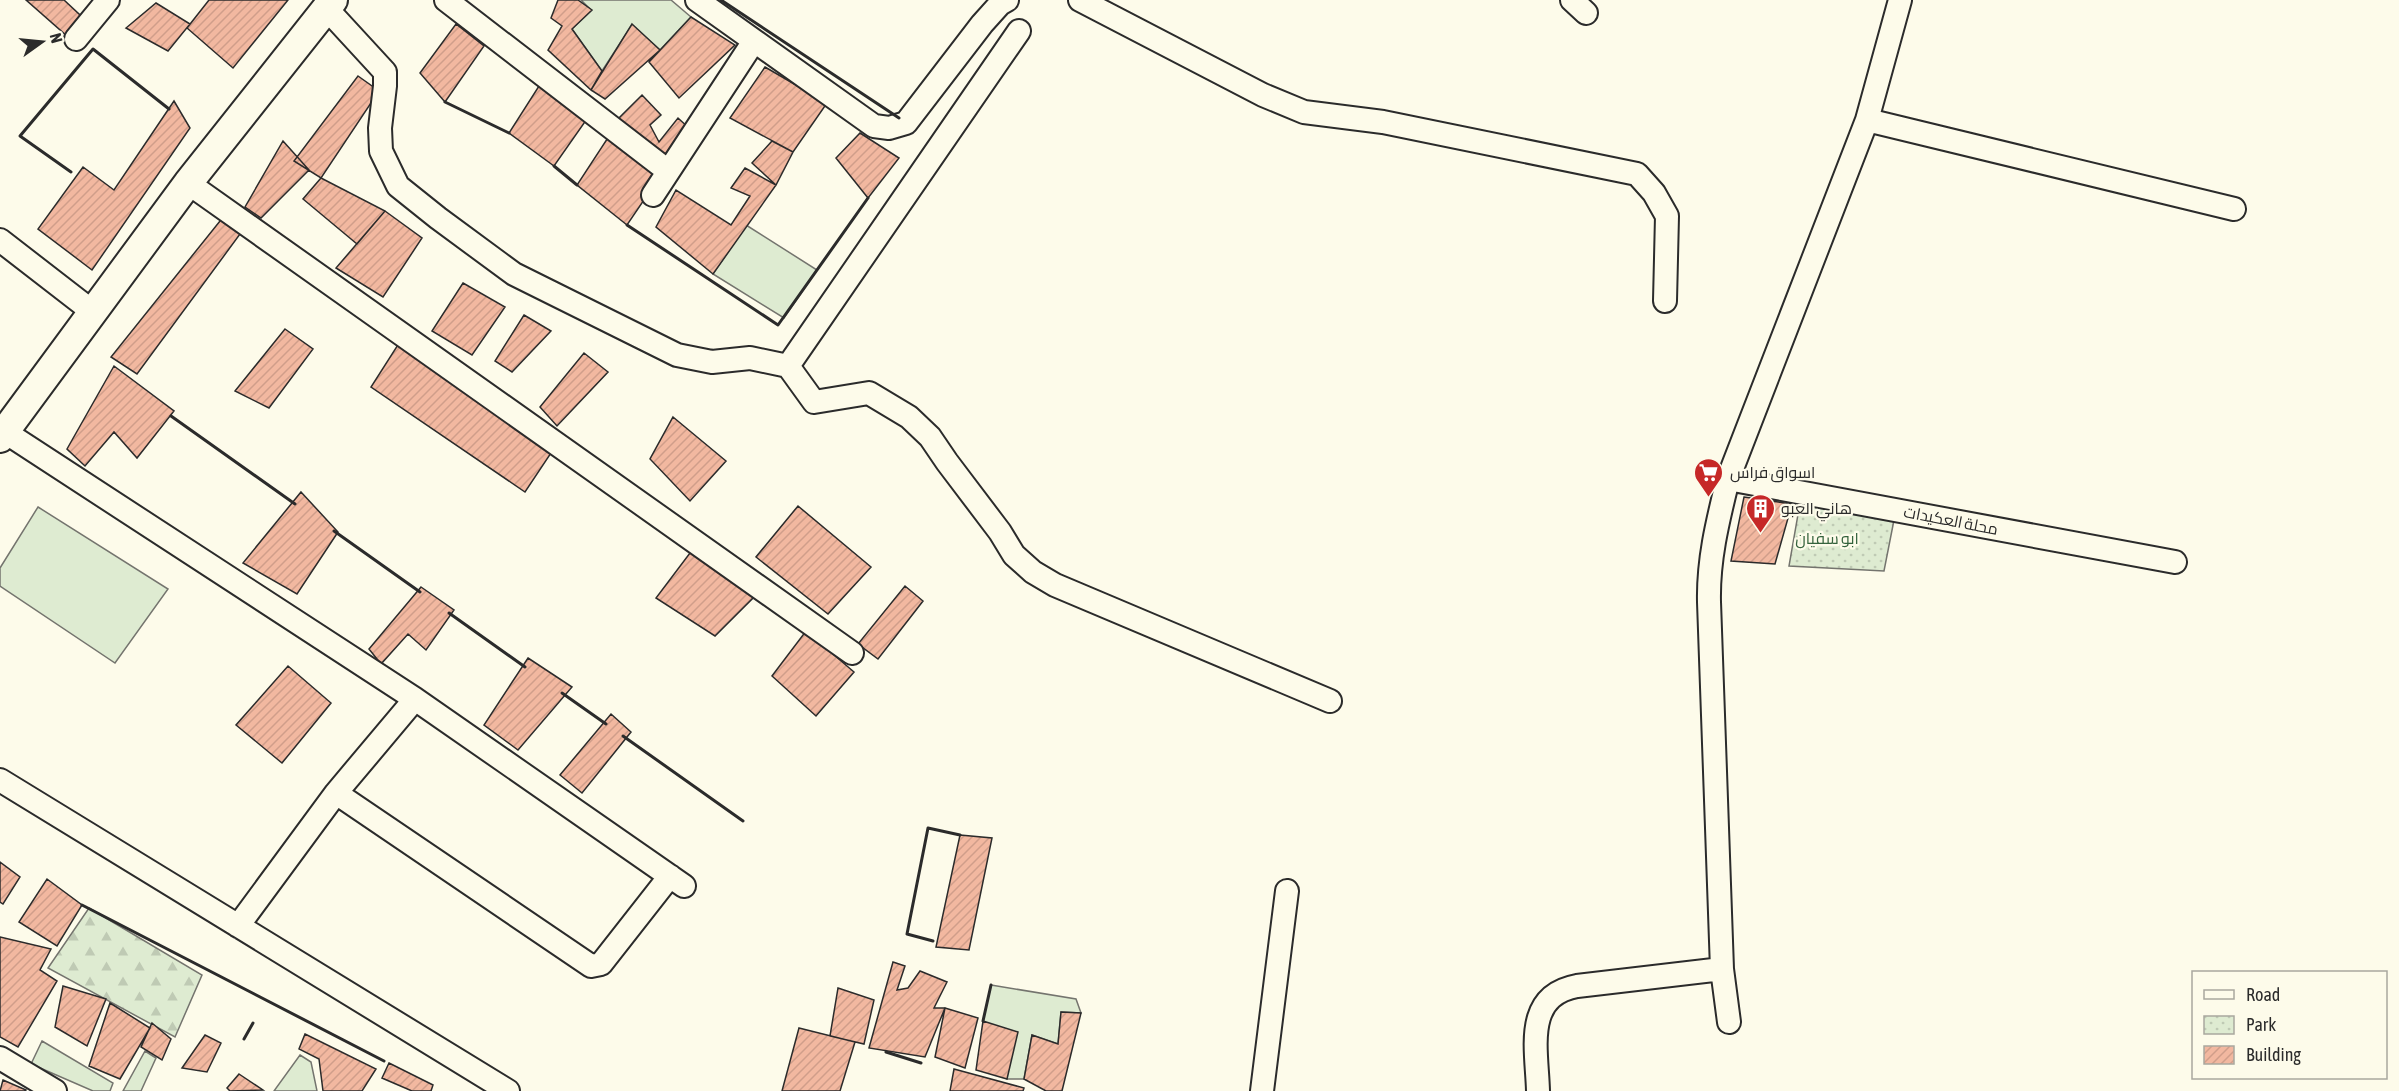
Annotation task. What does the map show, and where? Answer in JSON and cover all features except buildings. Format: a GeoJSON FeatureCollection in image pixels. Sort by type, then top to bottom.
{"type":"FeatureCollection","features":[{"type":"Feature","properties":{"kind":"main road"},"geometry":{"type":"LineString","coordinates":[[3,435],[188,183],[330,4]]}},
{"type":"Feature","properties":{"kind":"street"},"geometry":{"type":"LineString","coordinates":[[76,39],[108,0]]}},
{"type":"Feature","properties":{"kind":"street"},"geometry":{"type":"LineString","coordinates":[[446,0],[668,171]]}},
{"type":"Feature","properties":{"kind":"street"},"geometry":{"type":"LineString","coordinates":[[696,0],[874,126],[889,128],[906,123],[982,24],[1000,4],[1007,0]]}},
{"type":"Feature","properties":{"kind":"street"},"geometry":{"type":"LineString","coordinates":[[1080,0],[1263,95],[1304,112],[1383,122],[1637,174],[1653,193],[1667,216],[1665,301]]}},
{"type":"Feature","properties":{"kind":"street"},"geometry":{"type":"LineString","coordinates":[[1729,1022],[1722,969],[1708,573],[1713,539],[1728,479],[1867,120],[1900,0]]}},
{"type":"Feature","properties":{"kind":"street"},"geometry":{"type":"LineString","coordinates":[[330,4],[385,72],[380,128],[381,151],[398,186],[514,274],[676,355],[712,362],[750,358],[788,366],[814,402],[869,393],[909,417],[930,437],[946,462],[1000,532],[1014,555],[1043,579],[1330,701]]}},
{"type":"Feature","properties":{"kind":"street"},"geometry":{"type":"LineString","coordinates":[[788,366],[1019,31]]}},
{"type":"Feature","properties":{"kind":"street"},"geometry":{"type":"LineString","coordinates":[[653,195],[754,41]]}},
{"type":"Feature","properties":{"kind":"street"},"geometry":{"type":"LineString","coordinates":[[1867,120],[2234,209]]}},
{"type":"Feature","properties":{"kind":"street"},"geometry":{"type":"LineString","coordinates":[[188,183],[852,653]]}},
{"type":"Feature","properties":{"kind":"street"},"geometry":{"type":"LineString","coordinates":[[0,240],[93,312]]}},
{"type":"Feature","properties":{"kind":"street"},"geometry":{"type":"LineString","coordinates":[[3,435],[415,699],[677,881],[601,964],[591,966],[336,793]]}},
{"type":"Feature","properties":{"kind":"street","name":"محلة العكيدات"},"geometry":{"type":"LineString","coordinates":[[1728,479],[2175,562]]}},
{"type":"Feature","properties":{"kind":"street"},"geometry":{"type":"LineString","coordinates":[[238,926],[336,793],[415,699]]}},
{"type":"Feature","properties":{"kind":"street"},"geometry":{"type":"LineString","coordinates":[[0,780],[508,1091]]}},
{"type":"Feature","properties":{"kind":"street"},"geometry":{"type":"LineString","coordinates":[[1262,1091],[1287,891]]}},
{"type":"Feature","properties":{"kind":"street"},"geometry":{"type":"LineString","coordinates":[[1538,1091],[1537,1022],[1546,1001],[1555,993],[1577,986],[1722,969]]}},
{"type":"Feature","properties":{"kind":"street"},"geometry":{"type":"LineString","coordinates":[[0,1058],[55,1091]]}},
{"type":"Feature","properties":{"kind":"green space"},"geometry":{"type":"Polygon","coordinates":[[[581,0],[671,0],[691,17],[660,50],[632,25],[602,71],[572,29],[591,10],[581,0]]]}},
{"type":"Feature","properties":{"kind":"green space"},"geometry":{"type":"Polygon","coordinates":[[[746,225],[817,270],[784,318],[713,274],[746,225]]]}},
{"type":"Feature","properties":{"kind":"green space","name":"ابو سفيان"},"geometry":{"type":"Polygon","coordinates":[[[1800,503],[1894,520],[1884,571],[1789,566],[1800,503]]]}},
{"type":"Feature","properties":{"kind":"green space"},"geometry":{"type":"Polygon","coordinates":[[[38,507],[168,589],[115,663],[0,586],[0,568],[38,507]]]}},
{"type":"Feature","properties":{"kind":"green space"},"geometry":{"type":"Polygon","coordinates":[[[89,908],[202,975],[175,1037],[48,968],[89,908]]]}},
{"type":"Feature","properties":{"kind":"green space"},"geometry":{"type":"Polygon","coordinates":[[[991,985],[1076,999],[1081,1013],[1061,1012],[1058,1044],[1032,1035],[1024,1079],[1007,1079],[983,1021],[991,985]]]}},
{"type":"Feature","properties":{"kind":"green space"},"geometry":{"type":"Polygon","coordinates":[[[42,1041],[113,1083],[110,1091],[93,1091],[31,1064],[42,1041]]]}},
{"type":"Feature","properties":{"kind":"green space"},"geometry":{"type":"Polygon","coordinates":[[[145,1051],[156,1058],[141,1091],[123,1091],[145,1051]]]}},
{"type":"Feature","properties":{"kind":"green space"},"geometry":{"type":"Polygon","coordinates":[[[300,1055],[311,1062],[317,1091],[274,1091],[300,1055]]]}},
{"type":"Feature","properties":{"kind":"wall"},"geometry":{"type":"LineString","coordinates":[[721,0],[899,118]]}},
{"type":"Feature","properties":{"kind":"wall"},"geometry":{"type":"LineString","coordinates":[[71,172],[20,136],[93,49],[169,109]]}},
{"type":"Feature","properties":{"kind":"wall"},"geometry":{"type":"LineString","coordinates":[[445,102],[509,133]]}},
{"type":"Feature","properties":{"kind":"wall"},"geometry":{"type":"LineString","coordinates":[[554,166],[577,185]]}},
{"type":"Feature","properties":{"kind":"wall"},"geometry":{"type":"LineString","coordinates":[[627,225],[778,325],[868,198]]}},
{"type":"Feature","properties":{"kind":"wall"},"geometry":{"type":"LineString","coordinates":[[171,416],[295,504]]}},
{"type":"Feature","properties":{"kind":"wall"},"geometry":{"type":"LineString","coordinates":[[334,531],[420,592]]}},
{"type":"Feature","properties":{"kind":"wall"},"geometry":{"type":"LineString","coordinates":[[449,613],[525,667]]}},
{"type":"Feature","properties":{"kind":"wall"},"geometry":{"type":"LineString","coordinates":[[562,693],[606,724]]}},
{"type":"Feature","properties":{"kind":"wall"},"geometry":{"type":"LineString","coordinates":[[623,736],[743,821]]}},
{"type":"Feature","properties":{"kind":"wall"},"geometry":{"type":"LineString","coordinates":[[933,941],[907,934],[928,828],[960,835]]}},
{"type":"Feature","properties":{"kind":"wall"},"geometry":{"type":"LineString","coordinates":[[82,905],[384,1061]]}},
{"type":"Feature","properties":{"kind":"wall"},"geometry":{"type":"LineString","coordinates":[[983,1021],[991,985]]}},
{"type":"Feature","properties":{"kind":"wall"},"geometry":{"type":"LineString","coordinates":[[244,1039],[253,1023]]}},
{"type":"Feature","properties":{"kind":"wall"},"geometry":{"type":"LineString","coordinates":[[886,1052],[921,1063]]}},
{"type":"Feature","properties":{"kind":"place","name":"اسواق فراس"},"geometry":{"type":"Point","coordinates":[1709,498]}},
{"type":"Feature","properties":{"kind":"place","name":"هاني العبو"},"geometry":{"type":"Point","coordinates":[1760,534]}}]}
